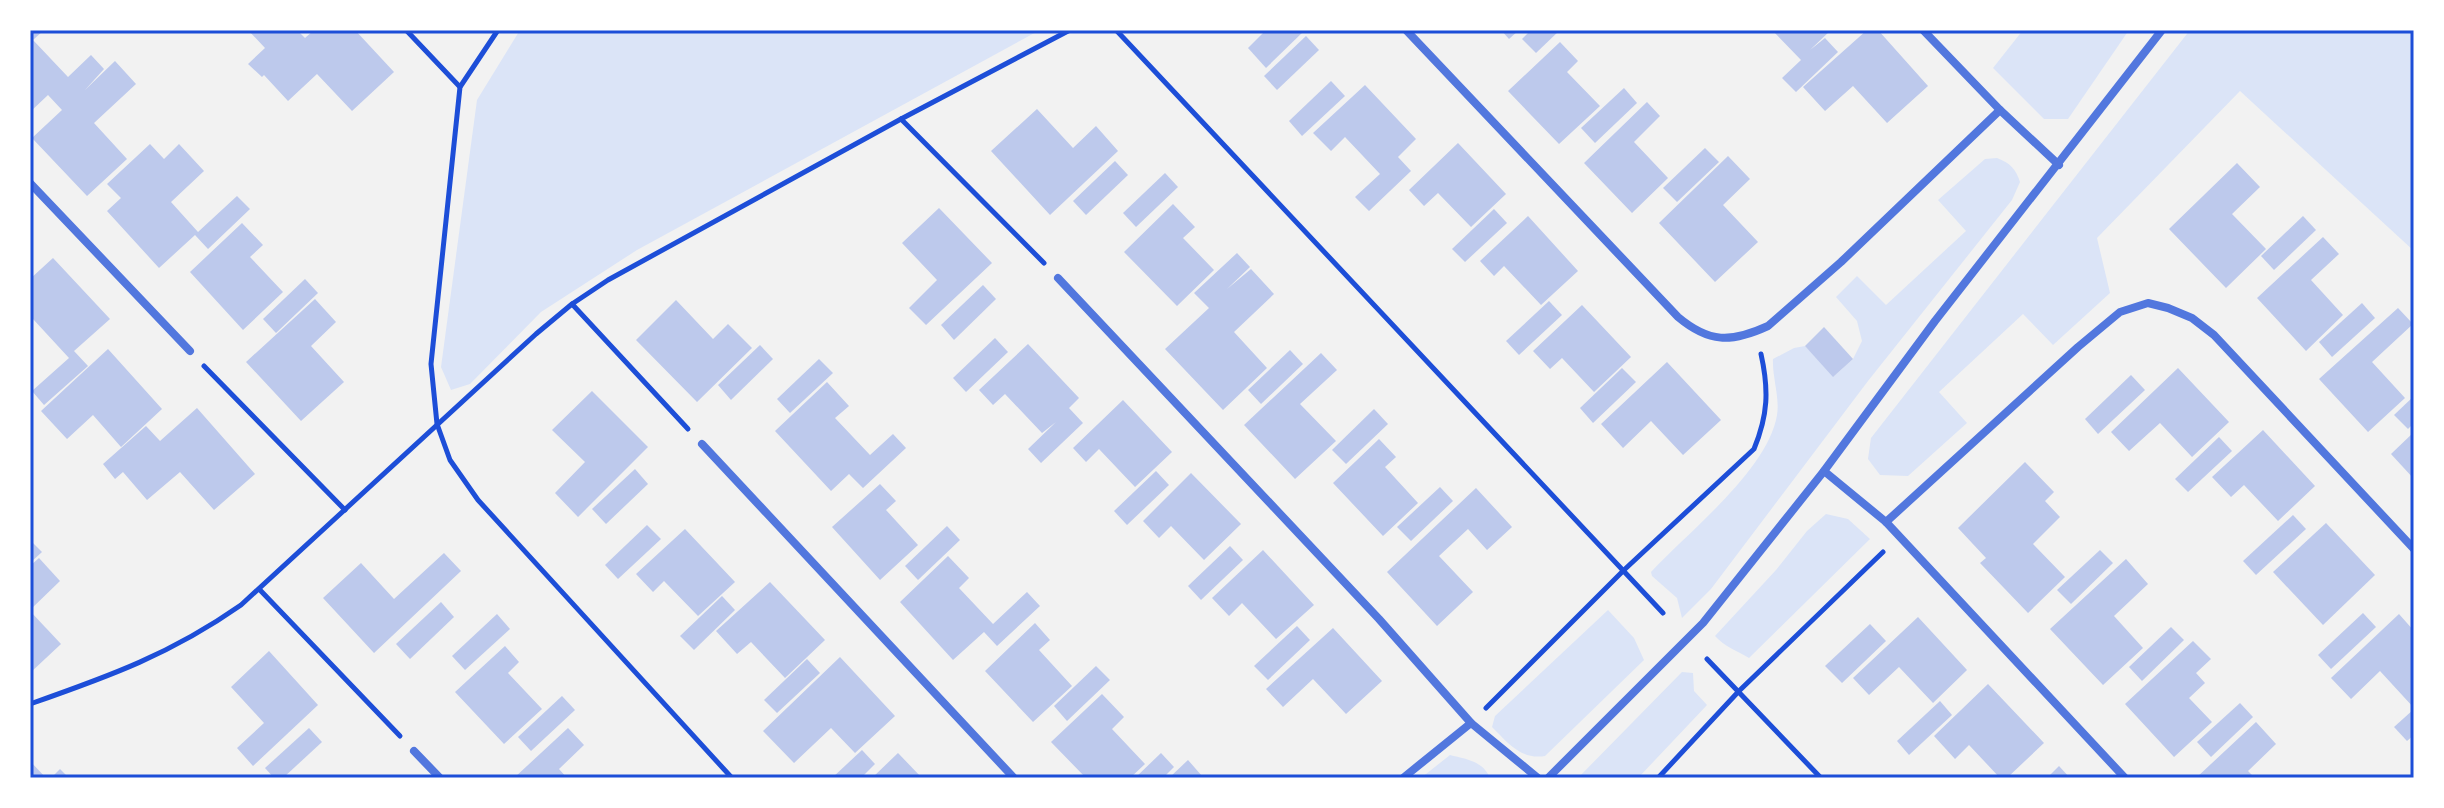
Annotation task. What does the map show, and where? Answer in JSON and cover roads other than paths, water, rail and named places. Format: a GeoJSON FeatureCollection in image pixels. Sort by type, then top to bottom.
{"type":"FeatureCollection","features":[{"type":"Feature","properties":{"kind":"street"},"geometry":{"type":"LineString","coordinates":[[1406,30],[1678,317],[1697,333],[1717,338],[1768,326],[1841,262],[2000,110]]}},
{"type":"Feature","properties":{"kind":"street"},"geometry":{"type":"LineString","coordinates":[[1923,30],[2000,110],[2059,165]]}},
{"type":"Feature","properties":{"kind":"street"},"geometry":{"type":"LineString","coordinates":[[1548,778],[1703,623],[1824,471],[1935,321],[2162,30]]}},
{"type":"Feature","properties":{"kind":"street"},"geometry":{"type":"LineString","coordinates":[[30,183],[190,351]]}},
{"type":"Feature","properties":{"kind":"street"},"geometry":{"type":"LineString","coordinates":[[1058,278],[1379,619],[1471,723],[1538,778]]}},
{"type":"Feature","properties":{"kind":"street"},"geometry":{"type":"LineString","coordinates":[[1886,522],[2078,347],[2120,312],[2148,303],[2192,318],[2214,335],[2414,549]]}},
{"type":"Feature","properties":{"kind":"street"},"geometry":{"type":"LineString","coordinates":[[702,444],[1014,778]]}},
{"type":"Feature","properties":{"kind":"street"},"geometry":{"type":"LineString","coordinates":[[1824,471],[1886,522],[2125,778]]}},
{"type":"Feature","properties":{"kind":"street"},"geometry":{"type":"LineString","coordinates":[[1403,778],[1471,723]]}},
{"type":"Feature","properties":{"kind":"street"},"geometry":{"type":"LineString","coordinates":[[414,751],[440,778]]}}]}
